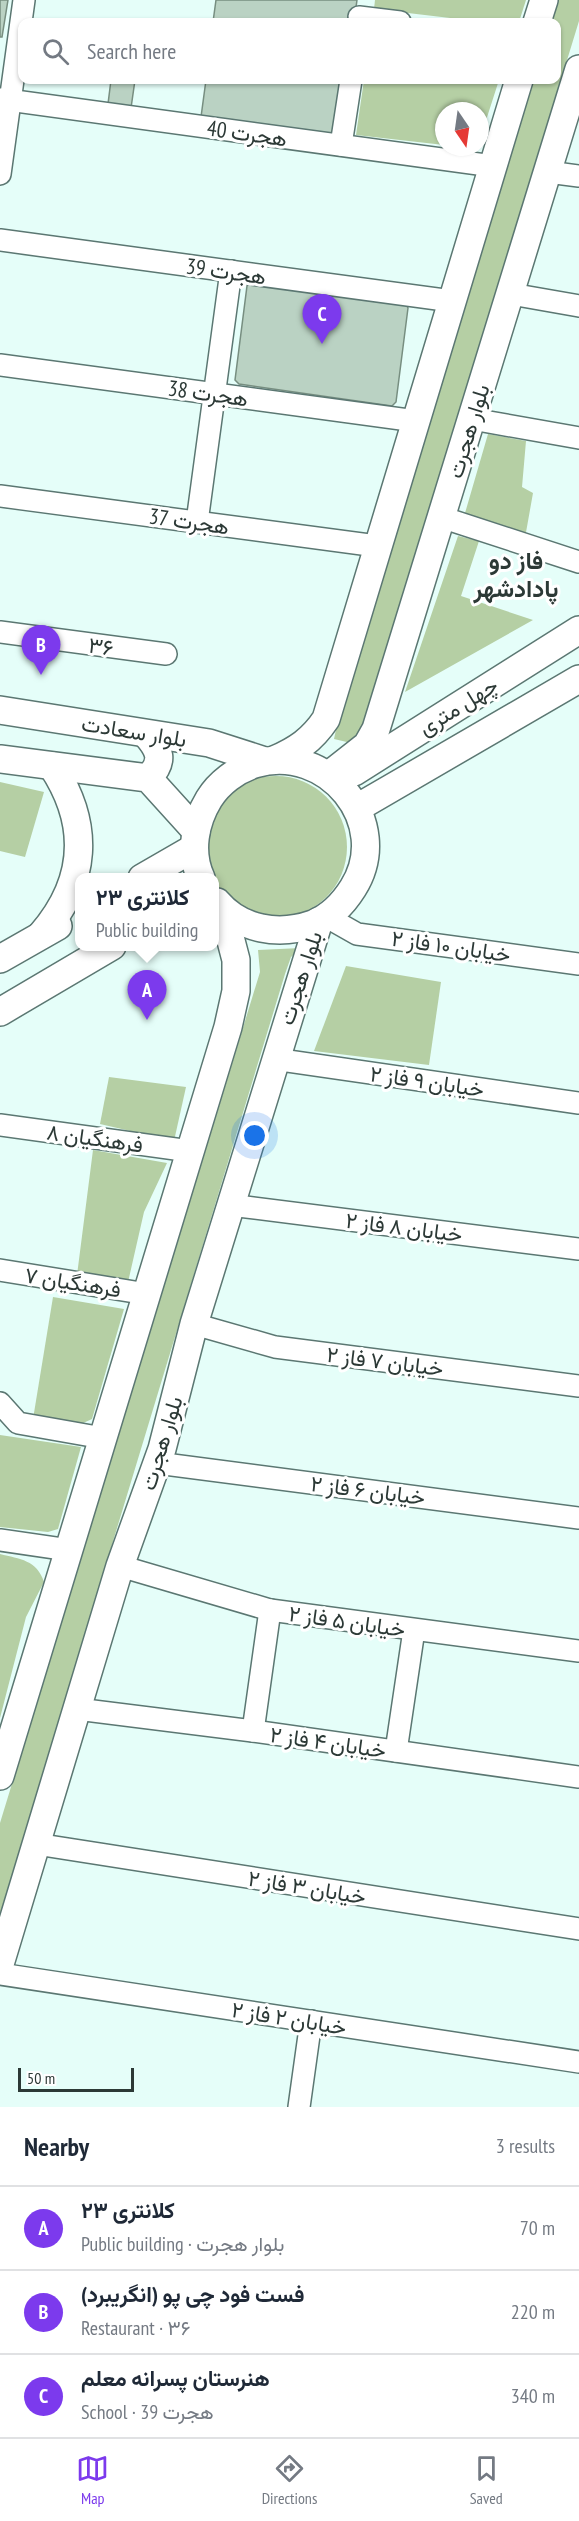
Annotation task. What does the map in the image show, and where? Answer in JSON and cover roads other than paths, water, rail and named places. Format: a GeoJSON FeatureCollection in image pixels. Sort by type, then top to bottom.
{"type":"FeatureCollection","features":[{"type":"Feature","properties":{"kind":"main road"},"geometry":{"type":"LineString","coordinates":[[538,18],[543,0]]}},
{"type":"Feature","properties":{"kind":"main road","name":"بلوار هجرت"},"geometry":{"type":"LineString","coordinates":[[333,778],[367,746],[375,729],[579,69]]}},
{"type":"Feature","properties":{"kind":"main road"},"geometry":{"type":"LineString","coordinates":[[200,873],[195,839],[201,811],[219,786],[245,768],[297,750],[314,736],[326,719],[518,84]]}},
{"type":"Feature","properties":{"kind":"main road","name":"چهل متری"},"geometry":{"type":"LineString","coordinates":[[333,778],[579,630]]}},
{"type":"Feature","properties":{"kind":"main road","name":"چهل متری"},"geometry":{"type":"LineString","coordinates":[[357,808],[579,679]]}},
{"type":"Feature","properties":{"kind":"main road","name":"بلوار سعادت"},"geometry":{"type":"LineString","coordinates":[[0,710],[209,743],[269,761],[303,763],[333,778]]}},
{"type":"Feature","properties":{"kind":"main road"},"geometry":{"type":"LineString","coordinates":[[146,734],[157,746],[159,759],[156,770],[148,778]]}},
{"type":"Feature","properties":{"kind":"main road","name":"بلوار سعادت"},"geometry":{"type":"LineString","coordinates":[[0,759],[148,778],[195,839]]}},
{"type":"Feature","properties":{"kind":"main road"},"geometry":{"type":"LineString","coordinates":[[52,766],[72,802],[79,842],[75,873]]}},
{"type":"Feature","properties":{"kind":"main road"},"geometry":{"type":"LineString","coordinates":[[219,905],[240,921],[259,928],[290,930],[323,919],[345,900],[358,880],[365,856],[364,831],[357,808],[333,778]]}},
{"type":"Feature","properties":{"kind":"main road"},"geometry":{"type":"LineString","coordinates":[[149,873],[195,839]]}},
{"type":"Feature","properties":{"kind":"main road"},"geometry":{"type":"LineString","coordinates":[[42,935],[66,902],[75,875]]}},
{"type":"Feature","properties":{"kind":"main road"},"geometry":{"type":"LineString","coordinates":[[0,1776],[228,1027],[236,992],[236,960],[219,905]]}},
{"type":"Feature","properties":{"kind":"main road"},"geometry":{"type":"LineString","coordinates":[[0,959],[75,916]]}},
{"type":"Feature","properties":{"kind":"main road","name":"بلوار هجرت"},"geometry":{"type":"LineString","coordinates":[[0,1964],[120,1566],[157,1463],[194,1324],[274,1059],[323,919]]}},
{"type":"Feature","properties":{"kind":"main road"},"geometry":{"type":"LineString","coordinates":[[0,1012],[104,951]]}},
{"type":"Feature","properties":{"kind":"street"},"geometry":{"type":"LineString","coordinates":[[21,18],[24,0]]}},
{"type":"Feature","properties":{"kind":"street"},"geometry":{"type":"LineString","coordinates":[[360,13],[382,18]]}},
{"type":"Feature","properties":{"kind":"street"},"geometry":{"type":"LineString","coordinates":[[0,174],[5,100],[18,32]]}},
{"type":"Feature","properties":{"kind":"street"},"geometry":{"type":"LineString","coordinates":[[341,145],[350,84]]}},
{"type":"Feature","properties":{"kind":"street","name":"هجرت 40"},"geometry":{"type":"LineString","coordinates":[[5,100],[493,166]]}},
{"type":"Feature","properties":{"kind":"street"},"geometry":{"type":"LineString","coordinates":[[548,172],[579,176]]}},
{"type":"Feature","properties":{"kind":"street","name":"هجرت 39"},"geometry":{"type":"LineString","coordinates":[[0,240],[452,301]]}},
{"type":"Feature","properties":{"kind":"street"},"geometry":{"type":"LineString","coordinates":[[197,522],[231,272]]}},
{"type":"Feature","properties":{"kind":"street"},"geometry":{"type":"LineString","coordinates":[[511,294],[579,306]]}},
{"type":"Feature","properties":{"kind":"street","name":"هجرت 38"},"geometry":{"type":"LineString","coordinates":[[0,364],[416,421]]}},
{"type":"Feature","properties":{"kind":"street"},"geometry":{"type":"LineString","coordinates":[[472,419],[579,438]]}},
{"type":"Feature","properties":{"kind":"street","name":"هجرت 37"},"geometry":{"type":"LineString","coordinates":[[0,496],[378,546]]}},
{"type":"Feature","properties":{"kind":"street"},"geometry":{"type":"LineString","coordinates":[[441,517],[579,562]]}},
{"type":"Feature","properties":{"kind":"street","name":"۳۶"},"geometry":{"type":"LineString","coordinates":[[0,632],[166,654]]}},
{"type":"Feature","properties":{"kind":"street","name":"خیابان ۱۰ فاز ۲"},"geometry":{"type":"LineString","coordinates":[[323,919],[357,934],[579,964]]}},
{"type":"Feature","properties":{"kind":"street","name":"خیابان ۹ فاز ۲"},"geometry":{"type":"LineString","coordinates":[[274,1059],[579,1103]]}},
{"type":"Feature","properties":{"kind":"street","name":"فرهنگیان ۸"},"geometry":{"type":"LineString","coordinates":[[0,1125],[190,1151]]}},
{"type":"Feature","properties":{"kind":"street","name":"خیابان ۸ فاز ۲"},"geometry":{"type":"LineString","coordinates":[[230,1205],[579,1249]]}},
{"type":"Feature","properties":{"kind":"street","name":"فرهنگیان ۷"},"geometry":{"type":"LineString","coordinates":[[0,1270],[147,1294]]}},
{"type":"Feature","properties":{"kind":"street","name":"خیابان ۷ فاز ۲"},"geometry":{"type":"LineString","coordinates":[[194,1324],[275,1347],[579,1386]]}},
{"type":"Feature","properties":{"kind":"street"},"geometry":{"type":"LineString","coordinates":[[0,1403],[18,1423],[103,1438]]}},
{"type":"Feature","properties":{"kind":"street","name":"خیابان ۶ فاز ۲"},"geometry":{"type":"LineString","coordinates":[[157,1463],[579,1518]]}},
{"type":"Feature","properties":{"kind":"street"},"geometry":{"type":"LineString","coordinates":[[0,1540],[69,1550]]}},
{"type":"Feature","properties":{"kind":"street","name":"خیابان ۵ فاز ۲"},"geometry":{"type":"LineString","coordinates":[[120,1566],[270,1610],[579,1651]]}},
{"type":"Feature","properties":{"kind":"street"},"geometry":{"type":"LineString","coordinates":[[253,1731],[270,1610]]}},
{"type":"Feature","properties":{"kind":"street"},"geometry":{"type":"LineString","coordinates":[[396,1751],[414,1630]]}},
{"type":"Feature","properties":{"kind":"street","name":"خیابان ۴ فاز ۲"},"geometry":{"type":"LineString","coordinates":[[76,1709],[253,1731],[579,1778]]}},
{"type":"Feature","properties":{"kind":"street","name":"خیابان ۳ فاز ۲"},"geometry":{"type":"LineString","coordinates":[[36,1845],[579,1929]]}},
{"type":"Feature","properties":{"kind":"street","name":"خیابان ۲ فاز ۲"},"geometry":{"type":"LineString","coordinates":[[0,1974],[579,2062]]}},
{"type":"Feature","properties":{"kind":"street"},"geometry":{"type":"LineString","coordinates":[[299,2107],[311,2021]]}},
{"type":"Feature","properties":{"kind":"place","name":"هنرستان پسرانه معلم"},"geometry":{"type":"Point","coordinates":[322,344]}},
{"type":"Feature","properties":{"kind":"place","name":"فست فود چی پو (انگریبرد)"},"geometry":{"type":"Point","coordinates":[41,675]}},
{"type":"Feature","properties":{"kind":"place","name":"کلانتری ۲۳"},"geometry":{"type":"Point","coordinates":[147,1020]}},
{"type":"Feature","properties":{"kind":"district","name":"فاز دو پادادشهر"},"geometry":{"type":"Point","coordinates":[516,574]}}]}
